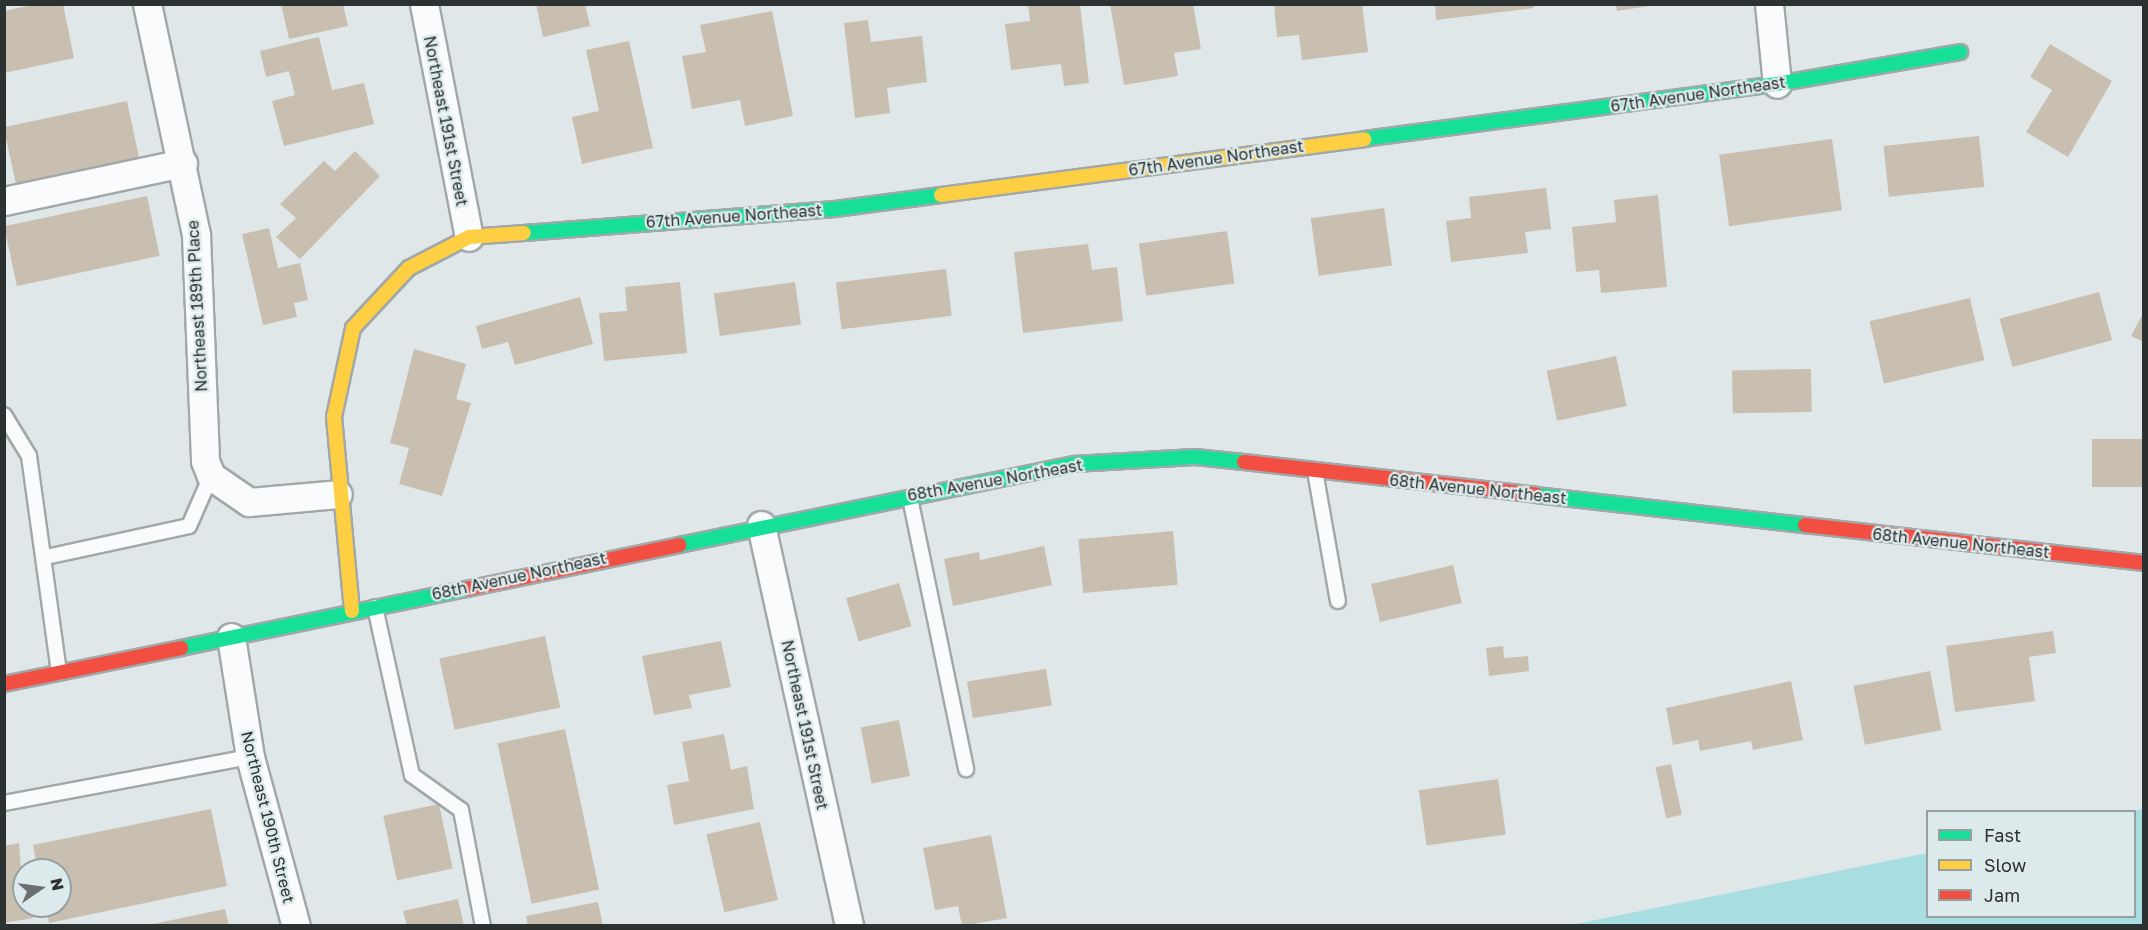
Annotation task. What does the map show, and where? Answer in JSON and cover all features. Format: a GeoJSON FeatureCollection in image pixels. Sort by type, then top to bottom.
{"type":"FeatureCollection","features":[{"type":"Feature","properties":{"kind":"street","name":"Northeast 189th Place"},"geometry":{"type":"LineString","coordinates":[[147,4],[183,163],[196,236],[203,445],[211,476]]}},
{"type":"Feature","properties":{"kind":"street","name":"Northeast 191st Street"},"geometry":{"type":"LineString","coordinates":[[424,4],[469,237]]}},
{"type":"Feature","properties":{"kind":"street"},"geometry":{"type":"LineString","coordinates":[[1769,4],[1777,84]]}},
{"type":"Feature","properties":{"kind":"street","name":"67th Avenue Northeast"},"geometry":{"type":"LineString","coordinates":[[469,237],[835,209],[1777,84],[1960,52]]}},
{"type":"Feature","properties":{"kind":"street"},"geometry":{"type":"LineString","coordinates":[[4,201],[183,163]]}},
{"type":"Feature","properties":{"kind":"street"},"geometry":{"type":"LineString","coordinates":[[352,611],[338,494],[334,417],[338,379],[353,328],[409,268],[469,237]]}},
{"type":"Feature","properties":{"kind":"street","name":"68th Avenue Northeast"},"geometry":{"type":"LineString","coordinates":[[4,684],[761,525],[1074,464],[1195,458],[2144,563]]}},
{"type":"Feature","properties":{"kind":"street"},"geometry":{"type":"LineString","coordinates":[[211,476],[249,502],[338,494]]}},
{"type":"Feature","properties":{"kind":"street","name":"Northeast 191st Street"},"geometry":{"type":"LineString","coordinates":[[761,525],[849,926]]}},
{"type":"Feature","properties":{"kind":"street","name":"Northeast 190th Street"},"geometry":{"type":"LineString","coordinates":[[231,637],[250,756],[296,926]]}},
{"type":"Feature","properties":{"kind":"lane"},"geometry":{"type":"LineString","coordinates":[[4,416],[28,456],[46,556],[59,673]]}},
{"type":"Feature","properties":{"kind":"lane"},"geometry":{"type":"LineString","coordinates":[[1315,471],[1338,601]]}},
{"type":"Feature","properties":{"kind":"lane"},"geometry":{"type":"LineString","coordinates":[[46,556],[189,526],[211,476]]}},
{"type":"Feature","properties":{"kind":"lane"},"geometry":{"type":"LineString","coordinates":[[909,496],[966,769]]}},
{"type":"Feature","properties":{"kind":"lane"},"geometry":{"type":"LineString","coordinates":[[375,607],[412,775],[461,810],[483,926]]}},
{"type":"Feature","properties":{"kind":"lane"},"geometry":{"type":"LineString","coordinates":[[4,804],[250,756]]}},
{"type":"Feature","properties":{"kind":"shaded area"},"geometry":{"type":"Polygon","coordinates":[[[2143,809],[2143,925],[1571,925],[1926,853],[1926,918],[2136,918],[2136,810],[2143,809]]]}},
{"type":"Feature","properties":{"kind":"building"},"geometry":{"type":"Polygon","coordinates":[[[37,4],[63,4],[74,58],[4,73],[4,11],[37,4]]]}},
{"type":"Feature","properties":{"kind":"building"},"geometry":{"type":"Polygon","coordinates":[[[281,4],[343,4],[348,26],[289,39],[281,4]]]}},
{"type":"Feature","properties":{"kind":"building"},"geometry":{"type":"Polygon","coordinates":[[[536,4],[585,4],[590,26],[543,37],[536,4]]]}},
{"type":"Feature","properties":{"kind":"building"},"geometry":{"type":"Polygon","coordinates":[[[1028,4],[1080,4],[1089,83],[1064,86],[1061,64],[1011,70],[1005,24],[1030,21],[1028,4]]]}},
{"type":"Feature","properties":{"kind":"building"},"geometry":{"type":"Polygon","coordinates":[[[1110,4],[1193,4],[1201,49],[1174,53],[1178,76],[1124,85],[1110,4]]]}},
{"type":"Feature","properties":{"kind":"building"},"geometry":{"type":"Polygon","coordinates":[[[1274,4],[1362,4],[1368,52],[1302,60],[1299,35],[1277,37],[1274,4]]]}},
{"type":"Feature","properties":{"kind":"building"},"geometry":{"type":"Polygon","coordinates":[[[1435,4],[1533,4],[1534,8],[1436,20],[1435,4]]]}},
{"type":"Feature","properties":{"kind":"building"},"geometry":{"type":"Polygon","coordinates":[[[1616,4],[1649,4],[1649,6],[1617,11],[1616,4]]]}},
{"type":"Feature","properties":{"kind":"building"},"geometry":{"type":"Polygon","coordinates":[[[772,11],[793,116],[745,126],[740,100],[692,109],[682,56],[706,52],[700,25],[772,11]]]}},
{"type":"Feature","properties":{"kind":"building"},"geometry":{"type":"Polygon","coordinates":[[[868,20],[871,42],[922,36],[927,82],[887,88],[890,113],[855,118],[844,23],[868,20]]]}},
{"type":"Feature","properties":{"kind":"building"},"geometry":{"type":"Polygon","coordinates":[[[319,37],[332,90],[364,83],[374,124],[284,146],[272,101],[295,95],[289,71],[266,77],[260,51],[319,37]]]}},
{"type":"Feature","properties":{"kind":"building"},"geometry":{"type":"Polygon","coordinates":[[[629,41],[653,148],[582,164],[572,117],[599,111],[586,50],[629,41]]]}},
{"type":"Feature","properties":{"kind":"building"},"geometry":{"type":"Polygon","coordinates":[[[2050,44],[2112,81],[2068,157],[2026,132],[2052,90],[2030,77],[2050,44]]]}},
{"type":"Feature","properties":{"kind":"building"},"geometry":{"type":"Polygon","coordinates":[[[127,101],[139,159],[16,185],[4,127],[127,101]]]}},
{"type":"Feature","properties":{"kind":"building"},"geometry":{"type":"Polygon","coordinates":[[[1979,136],[1984,187],[1889,197],[1884,146],[1979,136]]]}},
{"type":"Feature","properties":{"kind":"building"},"geometry":{"type":"Polygon","coordinates":[[[1832,139],[1842,210],[1729,226],[1719,155],[1832,139]]]}},
{"type":"Feature","properties":{"kind":"building"},"geometry":{"type":"Polygon","coordinates":[[[355,151],[380,176],[300,259],[276,237],[296,218],[280,204],[324,161],[335,171],[355,151]]]}},
{"type":"Feature","properties":{"kind":"building"},"geometry":{"type":"Polygon","coordinates":[[[1546,188],[1551,229],[1525,232],[1528,253],[1451,262],[1446,221],[1471,218],[1469,197],[1546,188]]]}},
{"type":"Feature","properties":{"kind":"building"},"geometry":{"type":"Polygon","coordinates":[[[1658,195],[1667,287],[1601,293],[1599,270],[1576,272],[1572,227],[1616,222],[1614,200],[1658,195]]]}},
{"type":"Feature","properties":{"kind":"building"},"geometry":{"type":"Polygon","coordinates":[[[147,196],[160,256],[17,286],[4,226],[147,196]]]}},
{"type":"Feature","properties":{"kind":"building"},"geometry":{"type":"Polygon","coordinates":[[[1384,208],[1392,265],[1319,276],[1311,218],[1384,208]]]}},
{"type":"Feature","properties":{"kind":"building"},"geometry":{"type":"Polygon","coordinates":[[[269,228],[278,268],[300,263],[308,300],[294,303],[297,317],[263,325],[242,234],[269,228]]]}},
{"type":"Feature","properties":{"kind":"building"},"geometry":{"type":"Polygon","coordinates":[[[1227,231],[1234,283],[1146,296],[1139,243],[1227,231]]]}},
{"type":"Feature","properties":{"kind":"building"},"geometry":{"type":"Polygon","coordinates":[[[1088,244],[1092,270],[1117,267],[1123,321],[1023,333],[1014,252],[1088,244]]]}},
{"type":"Feature","properties":{"kind":"building"},"geometry":{"type":"Polygon","coordinates":[[[946,269],[952,316],[842,329],[836,283],[946,269]]]}},
{"type":"Feature","properties":{"kind":"building"},"geometry":{"type":"Polygon","coordinates":[[[680,282],[687,353],[604,361],[599,313],[627,311],[625,287],[680,282]]]}},
{"type":"Feature","properties":{"kind":"building"},"geometry":{"type":"Polygon","coordinates":[[[795,282],[801,325],[720,336],[714,293],[795,282]]]}},
{"type":"Feature","properties":{"kind":"building"},"geometry":{"type":"Polygon","coordinates":[[[2099,292],[2112,340],[2012,367],[2000,319],[2099,292]]]}},
{"type":"Feature","properties":{"kind":"building"},"geometry":{"type":"Polygon","coordinates":[[[580,297],[593,344],[515,365],[508,342],[482,349],[476,326],[580,297]]]}},
{"type":"Feature","properties":{"kind":"building"},"geometry":{"type":"Polygon","coordinates":[[[1970,298],[1984,360],[1884,384],[1870,321],[1970,298]]]}},
{"type":"Feature","properties":{"kind":"building"},"geometry":{"type":"Polygon","coordinates":[[[2144,312],[2144,342],[2131,336],[2144,312]]]}},
{"type":"Feature","properties":{"kind":"building"},"geometry":{"type":"Polygon","coordinates":[[[414,349],[466,364],[456,399],[471,403],[442,496],[399,484],[409,448],[390,443],[414,349]]]}},
{"type":"Feature","properties":{"kind":"building"},"geometry":{"type":"Polygon","coordinates":[[[1616,356],[1627,406],[1557,421],[1547,371],[1616,356]]]}},
{"type":"Feature","properties":{"kind":"building"},"geometry":{"type":"Polygon","coordinates":[[[1811,369],[1812,412],[1733,413],[1732,370],[1811,369]]]}},
{"type":"Feature","properties":{"kind":"building"},"geometry":{"type":"Polygon","coordinates":[[[2092,439],[2144,439],[2144,487],[2092,487],[2092,439]]]}},
{"type":"Feature","properties":{"kind":"building"},"geometry":{"type":"Polygon","coordinates":[[[1173,531],[1178,585],[1083,593],[1078,539],[1173,531]]]}},
{"type":"Feature","properties":{"kind":"building"},"geometry":{"type":"Polygon","coordinates":[[[1044,546],[1052,585],[953,606],[944,559],[979,552],[980,560],[1044,546]]]}},
{"type":"Feature","properties":{"kind":"building"},"geometry":{"type":"Polygon","coordinates":[[[1453,565],[1462,603],[1380,622],[1371,584],[1453,565]]]}},
{"type":"Feature","properties":{"kind":"building"},"geometry":{"type":"Polygon","coordinates":[[[899,583],[911,626],[859,641],[846,598],[899,583]]]}},
{"type":"Feature","properties":{"kind":"building"},"geometry":{"type":"Polygon","coordinates":[[[2053,631],[2056,653],[2029,657],[2035,701],[1955,712],[1946,646],[2053,631]]]}},
{"type":"Feature","properties":{"kind":"building"},"geometry":{"type":"Polygon","coordinates":[[[545,636],[560,707],[455,730],[439,658],[545,636]]]}},
{"type":"Feature","properties":{"kind":"building"},"geometry":{"type":"Polygon","coordinates":[[[721,641],[731,687],[689,695],[692,708],[654,715],[642,656],[721,641]]]}},
{"type":"Feature","properties":{"kind":"building"},"geometry":{"type":"Polygon","coordinates":[[[1503,646],[1504,658],[1528,656],[1529,671],[1489,676],[1486,648],[1503,646]]]}},
{"type":"Feature","properties":{"kind":"building"},"geometry":{"type":"Polygon","coordinates":[[[1046,669],[1052,706],[973,718],[967,682],[1046,669]]]}},
{"type":"Feature","properties":{"kind":"building"},"geometry":{"type":"Polygon","coordinates":[[[1930,671],[1941,730],[1865,745],[1853,686],[1930,671]]]}},
{"type":"Feature","properties":{"kind":"building"},"geometry":{"type":"Polygon","coordinates":[[[1791,681],[1803,740],[1753,750],[1751,741],[1700,751],[1698,740],[1673,745],[1666,708],[1791,681]]]}},
{"type":"Feature","properties":{"kind":"building"},"geometry":{"type":"Polygon","coordinates":[[[899,720],[910,776],[872,783],[861,727],[899,720]]]}},
{"type":"Feature","properties":{"kind":"building"},"geometry":{"type":"Polygon","coordinates":[[[565,729],[599,889],[532,904],[498,743],[565,729]]]}},
{"type":"Feature","properties":{"kind":"building"},"geometry":{"type":"Polygon","coordinates":[[[724,734],[731,770],[747,766],[754,809],[674,825],[667,785],[689,781],[682,742],[724,734]]]}},
{"type":"Feature","properties":{"kind":"building"},"geometry":{"type":"Polygon","coordinates":[[[1671,764],[1682,815],[1666,818],[1655,767],[1671,764]]]}},
{"type":"Feature","properties":{"kind":"building"},"geometry":{"type":"Polygon","coordinates":[[[1498,779],[1506,834],[1427,846],[1419,790],[1498,779]]]}},
{"type":"Feature","properties":{"kind":"building"},"geometry":{"type":"Polygon","coordinates":[[[439,804],[453,869],[397,880],[383,816],[439,804]]]}},
{"type":"Feature","properties":{"kind":"building"},"geometry":{"type":"Polygon","coordinates":[[[211,809],[227,886],[49,923],[48,918],[72,918],[72,858],[36,858],[33,845],[211,809]]]}},
{"type":"Feature","properties":{"kind":"building"},"geometry":{"type":"Polygon","coordinates":[[[760,822],[778,900],[724,912],[706,834],[760,822]]]}},
{"type":"Feature","properties":{"kind":"building"},"geometry":{"type":"Polygon","coordinates":[[[991,835],[1007,918],[962,926],[958,906],[935,910],[923,848],[991,835]]]}},
{"type":"Feature","properties":{"kind":"building"},"geometry":{"type":"Polygon","coordinates":[[[19,843],[20,858],[12,858],[12,918],[33,918],[4,923],[4,846],[19,843]]]}},
{"type":"Feature","properties":{"kind":"building"},"geometry":{"type":"Polygon","coordinates":[[[458,899],[464,926],[407,926],[403,911],[458,899]]]}},
{"type":"Feature","properties":{"kind":"building"},"geometry":{"type":"Polygon","coordinates":[[[598,902],[603,926],[528,926],[526,916],[598,902]]]}},
{"type":"Feature","properties":{"kind":"building"},"geometry":{"type":"Polygon","coordinates":[[[225,909],[229,926],[153,926],[153,924],[225,909]]]}},
{"type":"Feature","properties":{"kind":"traffic: fast"},"geometry":{"type":"LineString","coordinates":[[1364,139],[1777,84],[1960,52]]}},
{"type":"Feature","properties":{"kind":"traffic: fast"},"geometry":{"type":"LineString","coordinates":[[524,233],[835,209],[941,195]]}},
{"type":"Feature","properties":{"kind":"traffic: fast"},"geometry":{"type":"LineString","coordinates":[[679,545],[1074,464],[1195,457],[1244,462]]}},
{"type":"Feature","properties":{"kind":"traffic: fast"},"geometry":{"type":"LineString","coordinates":[[1536,495],[1805,525]]}},
{"type":"Feature","properties":{"kind":"traffic: fast"},"geometry":{"type":"LineString","coordinates":[[181,648],[467,589]]}},
{"type":"Feature","properties":{"kind":"traffic: slow"},"geometry":{"type":"LineString","coordinates":[[941,195],[1364,139]]}},
{"type":"Feature","properties":{"kind":"traffic: slow"},"geometry":{"type":"LineString","coordinates":[[352,611],[334,417],[353,328],[409,268],[469,237],[524,233]]}},
{"type":"Feature","properties":{"kind":"traffic: jam"},"geometry":{"type":"LineString","coordinates":[[1244,462],[1536,495]]}},
{"type":"Feature","properties":{"kind":"traffic: jam"},"geometry":{"type":"LineString","coordinates":[[1805,525],[2144,563]]}},
{"type":"Feature","properties":{"kind":"traffic: jam"},"geometry":{"type":"LineString","coordinates":[[467,589],[679,545]]}},
{"type":"Feature","properties":{"kind":"traffic: jam"},"geometry":{"type":"LineString","coordinates":[[4,684],[181,648]]}}]}
